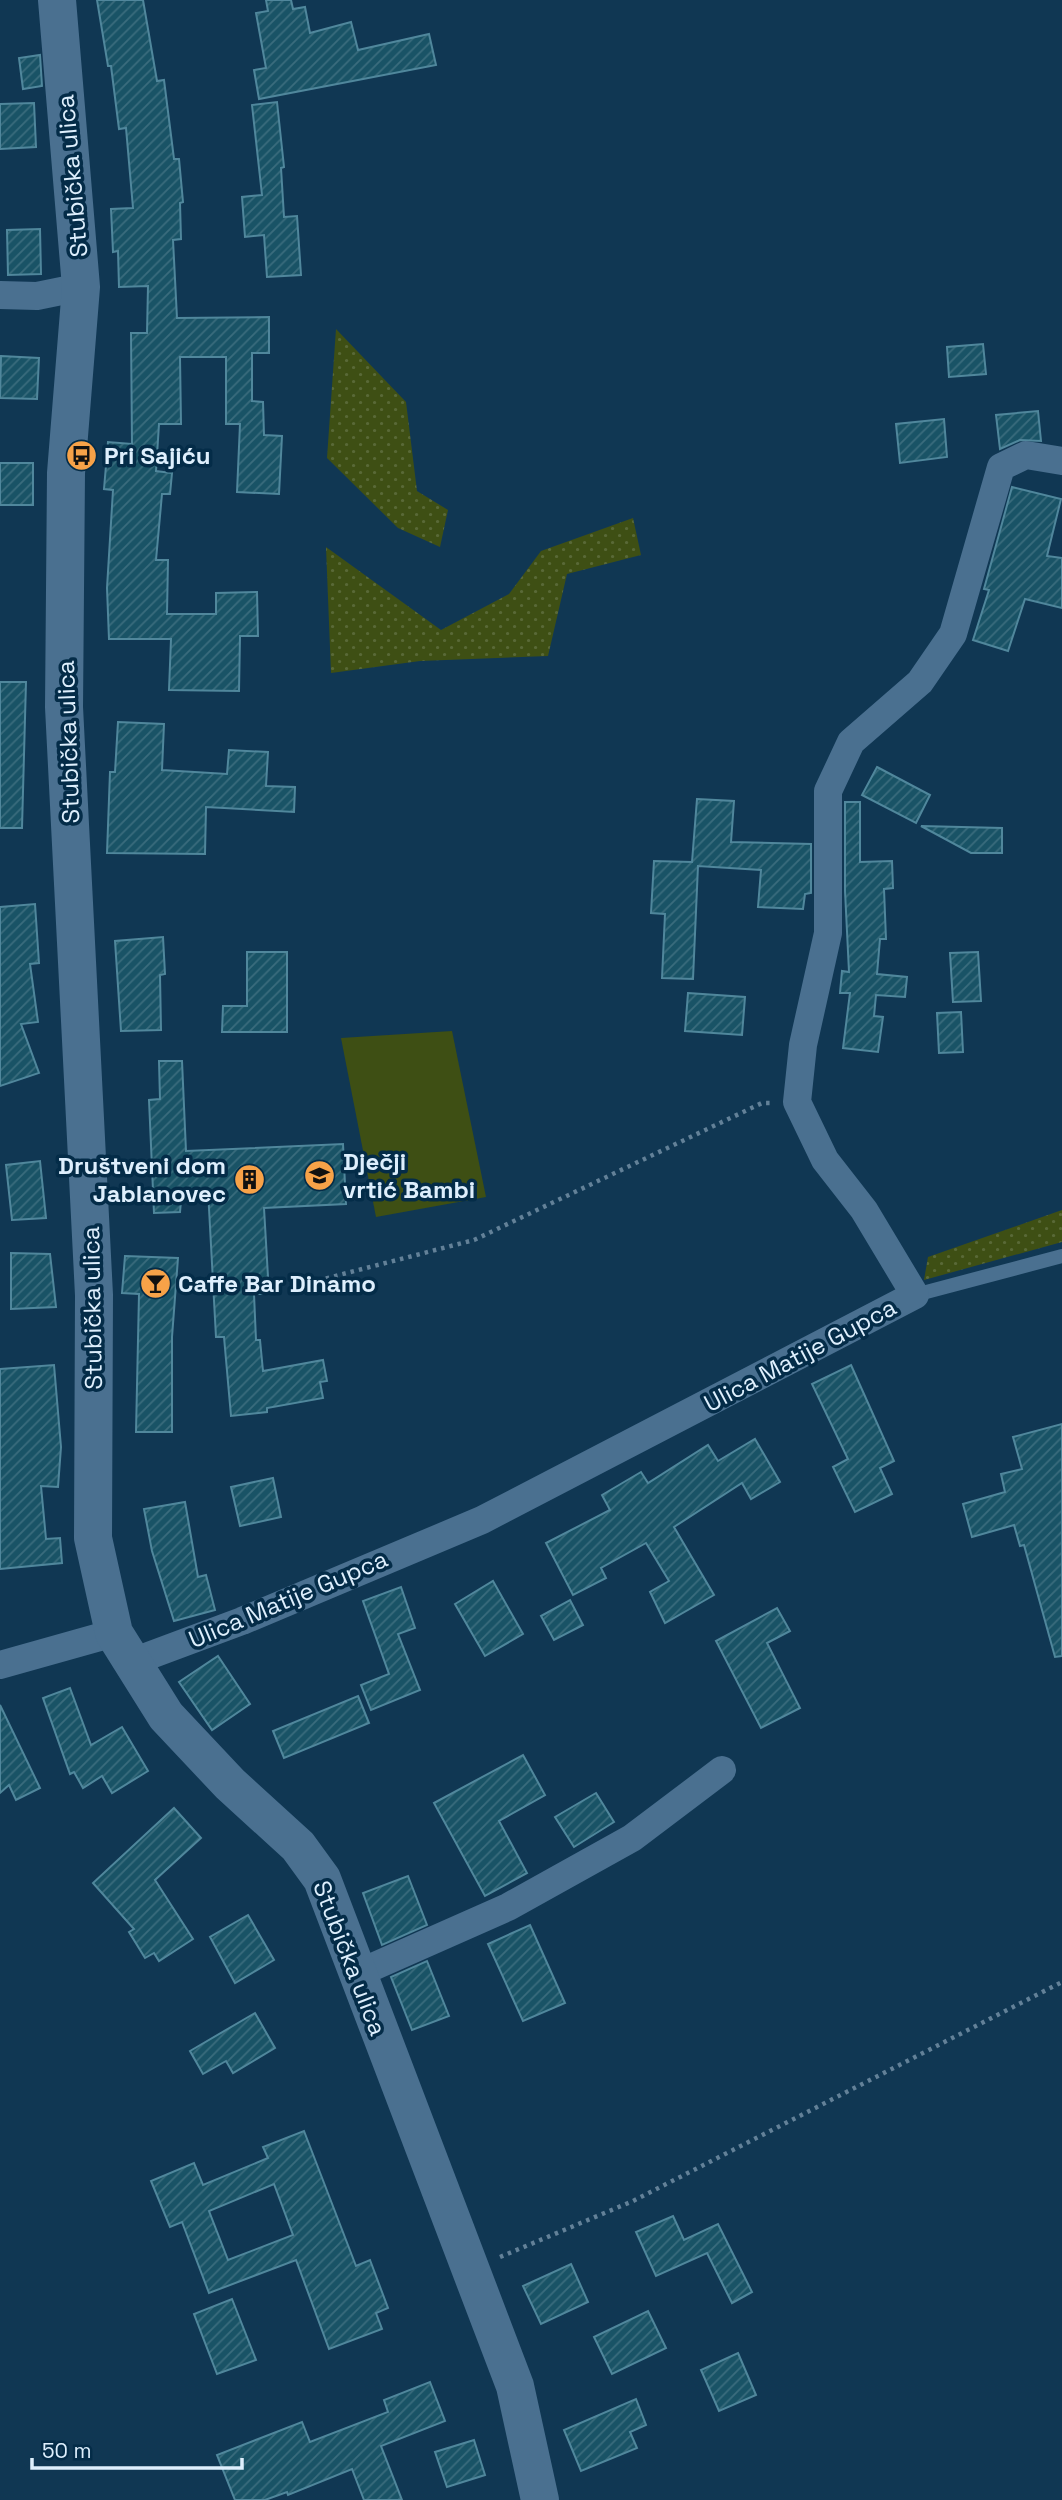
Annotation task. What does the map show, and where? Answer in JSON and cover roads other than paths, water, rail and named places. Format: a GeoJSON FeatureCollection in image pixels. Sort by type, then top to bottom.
{"type":"FeatureCollection","features":[{"type":"Feature","properties":{"kind":"main road","name":"Stubička ulica"},"geometry":{"type":"LineString","coordinates":[[57,0],[81,287],[66,473],[64,707],[94,1295],[93,1538],[123,1648],[166,1716],[230,1784],[298,1846],[322,1879],[359,1973],[398,2085],[515,2386],[540,2500]]}},
{"type":"Feature","properties":{"kind":"street"},"geometry":{"type":"LineString","coordinates":[[0,295],[37,296],[81,287]]}},
{"type":"Feature","properties":{"kind":"street","name":"Ulica Matije Gupca"},"geometry":{"type":"LineString","coordinates":[[0,1665],[123,1648],[242,1621],[482,1520],[915,1295],[864,1210],[825,1160],[797,1102],[803,1045],[828,933],[828,791],[851,742],[920,682],[953,634],[1001,467],[1026,455],[1062,461]]}},
{"type":"Feature","properties":{"kind":"street"},"geometry":{"type":"LineString","coordinates":[[359,1973],[508,1907],[632,1838],[722,1770]]}},
{"type":"Feature","properties":{"kind":"lane"},"geometry":{"type":"LineString","coordinates":[[915,1295],[1062,1256]]}},
{"type":"Feature","properties":{"kind":"place","name":"Pri Sajiću"},"geometry":{"type":"Point","coordinates":[81,455]}},
{"type":"Feature","properties":{"kind":"place","name":"Dječji vrtić Bambi"},"geometry":{"type":"Point","coordinates":[320,1175]}},
{"type":"Feature","properties":{"kind":"place","name":"Društveni dom Jablanovec"},"geometry":{"type":"Point","coordinates":[249,1179]}},
{"type":"Feature","properties":{"kind":"place","name":"Caffe Bar Dinamo"},"geometry":{"type":"Point","coordinates":[155,1283]}}]}
